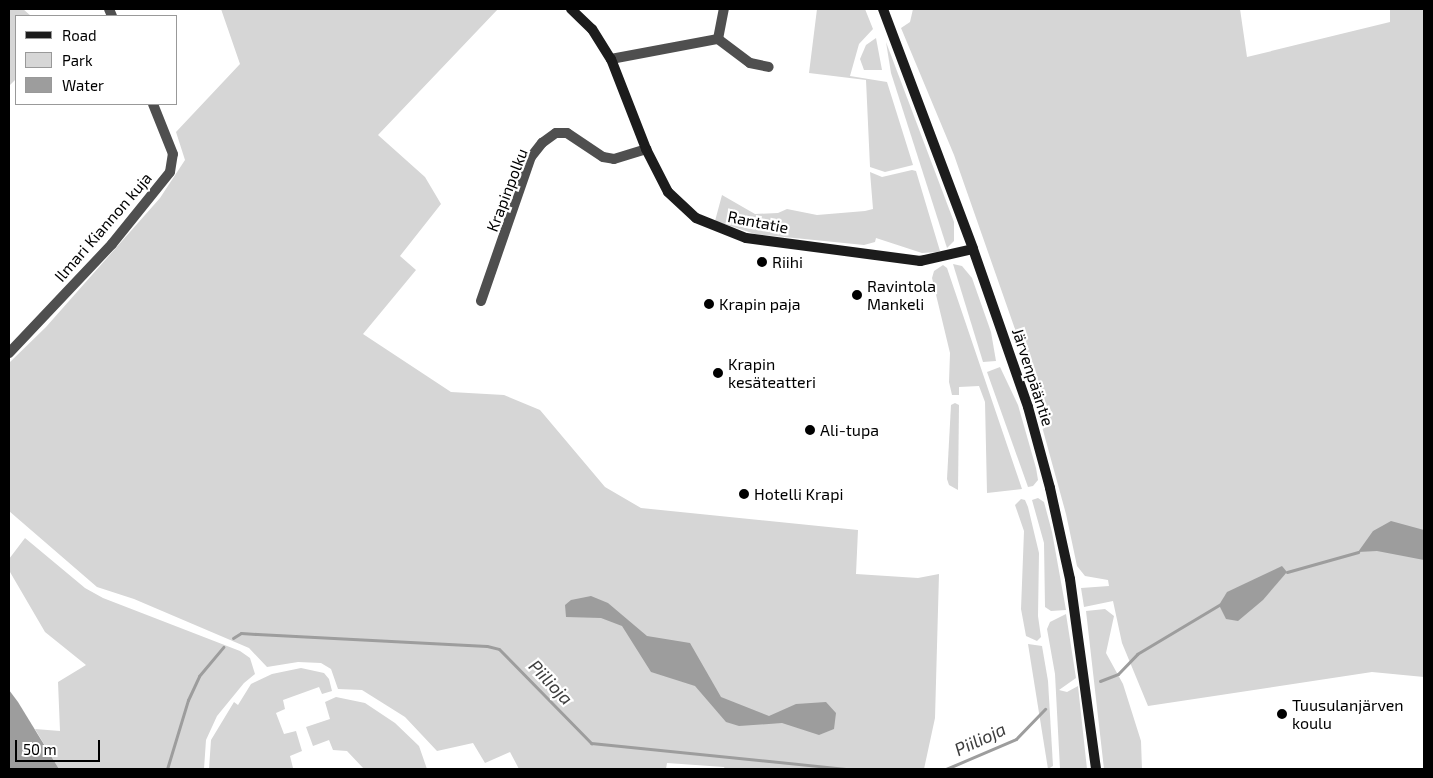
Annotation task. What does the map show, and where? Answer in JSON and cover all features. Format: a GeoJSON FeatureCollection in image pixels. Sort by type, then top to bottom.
{"type":"FeatureCollection","features":[{"type":"Feature","properties":{"kind":"main road","name":"Rantatie"},"geometry":{"type":"LineString","coordinates":[[571,9],[592,28],[611,58],[646,149],[668,192],[681,208],[719,230],[746,238],[920,261],[973,249]]}},
{"type":"Feature","properties":{"kind":"main road","name":"Järvenpääntie"},"geometry":{"type":"LineString","coordinates":[[883,9],[1012,359],[1050,488],[1081,645],[1096,769]]}},
{"type":"Feature","properties":{"kind":"street"},"geometry":{"type":"LineString","coordinates":[[718,39],[724,9]]}},
{"type":"Feature","properties":{"kind":"street"},"geometry":{"type":"LineString","coordinates":[[611,58],[718,39],[750,63],[769,66]]}},
{"type":"Feature","properties":{"kind":"street","name":"Ilmari Kiannon kuja"},"geometry":{"type":"LineString","coordinates":[[9,353],[112,244],[170,172],[173,154],[153,105]]}},
{"type":"Feature","properties":{"kind":"street","name":"Krapinpolku"},"geometry":{"type":"LineString","coordinates":[[481,301],[531,157],[542,143],[556,133],[567,133],[603,157],[614,159],[646,149]]}},
{"type":"Feature","properties":{"kind":"green space"},"geometry":{"type":"Polygon","coordinates":[[[9,9],[23,9],[30,15],[15,15],[15,80],[9,86],[9,9]]]}},
{"type":"Feature","properties":{"kind":"green space"},"geometry":{"type":"Polygon","coordinates":[[[221,9],[498,9],[378,135],[425,177],[441,204],[400,256],[416,270],[363,334],[451,392],[504,395],[540,410],[605,487],[641,508],[858,530],[856,574],[918,578],[939,574],[935,718],[924,769],[725,769],[724,767],[667,763],[666,769],[519,769],[510,752],[485,763],[473,743],[437,751],[405,717],[362,690],[338,689],[331,669],[321,663],[298,662],[267,667],[249,648],[134,599],[97,587],[9,511],[9,363],[46,327],[160,198],[185,160],[176,132],[240,64],[221,9]]]}},
{"type":"Feature","properties":{"kind":"green space"},"geometry":{"type":"Polygon","coordinates":[[[817,9],[865,9],[873,29],[859,44],[850,76],[887,82],[913,165],[885,172],[870,167],[866,80],[809,73],[817,9]]]}},
{"type":"Feature","properties":{"kind":"green space"},"geometry":{"type":"Polygon","coordinates":[[[913,9],[1240,9],[1247,57],[1390,22],[1390,9],[1424,9],[1424,677],[1372,672],[1148,706],[1122,643],[1113,601],[1084,607],[1081,588],[1109,586],[1108,580],[1085,576],[1077,566],[1066,514],[1016,332],[954,155],[901,28],[910,22],[913,9]]]}},
{"type":"Feature","properties":{"kind":"green space"},"geometry":{"type":"Polygon","coordinates":[[[876,38],[882,70],[864,70],[860,59],[866,45],[876,38]]]}},
{"type":"Feature","properties":{"kind":"green space"},"geometry":{"type":"Polygon","coordinates":[[[886,42],[954,222],[954,241],[947,248],[891,73],[886,42]]]}},
{"type":"Feature","properties":{"kind":"green space"},"geometry":{"type":"Polygon","coordinates":[[[912,170],[916,171],[940,251],[937,252],[922,253],[876,238],[875,242],[864,245],[755,234],[715,221],[722,195],[755,214],[778,213],[787,209],[817,215],[873,209],[870,172],[882,177],[912,170]]]}},
{"type":"Feature","properties":{"kind":"green space"},"geometry":{"type":"Polygon","coordinates":[[[953,264],[962,266],[972,278],[991,332],[996,361],[983,362],[953,264]]]}},
{"type":"Feature","properties":{"kind":"green space"},"geometry":{"type":"Polygon","coordinates":[[[943,265],[947,268],[1022,489],[987,493],[985,402],[979,386],[959,387],[959,395],[952,395],[949,382],[950,353],[932,278],[934,271],[943,265]]]}},
{"type":"Feature","properties":{"kind":"green space"},"geometry":{"type":"Polygon","coordinates":[[[1000,367],[1018,405],[1036,468],[1038,480],[1033,486],[1028,487],[987,372],[1000,367]]]}},
{"type":"Feature","properties":{"kind":"green space"},"geometry":{"type":"Polygon","coordinates":[[[955,403],[959,405],[958,490],[949,485],[947,479],[951,405],[955,403]]]}},
{"type":"Feature","properties":{"kind":"green space"},"geometry":{"type":"Polygon","coordinates":[[[1038,498],[1044,502],[1052,532],[1066,610],[1051,611],[1045,607],[1044,543],[1032,500],[1038,498]]]}},
{"type":"Feature","properties":{"kind":"green space"},"geometry":{"type":"Polygon","coordinates":[[[1021,499],[1025,500],[1028,507],[1039,553],[1038,616],[1041,637],[1037,641],[1026,636],[1021,609],[1024,531],[1015,505],[1021,499]]]}},
{"type":"Feature","properties":{"kind":"green space"},"geometry":{"type":"Polygon","coordinates":[[[25,538],[85,588],[103,598],[240,651],[250,658],[255,674],[244,683],[217,716],[206,740],[204,769],[59,769],[35,729],[60,731],[58,682],[86,665],[45,632],[10,572],[9,559],[25,538]]]}},
{"type":"Feature","properties":{"kind":"green space"},"geometry":{"type":"Polygon","coordinates":[[[1105,609],[1114,616],[1106,653],[1123,684],[1141,741],[1142,769],[1104,769],[1086,611],[1105,609]]]}},
{"type":"Feature","properties":{"kind":"green space"},"geometry":{"type":"Polygon","coordinates":[[[1066,614],[1076,678],[1059,690],[1067,692],[1078,686],[1087,769],[1060,769],[1055,674],[1047,629],[1050,622],[1066,614]]]}},
{"type":"Feature","properties":{"kind":"green space"},"geometry":{"type":"Polygon","coordinates":[[[1028,644],[1042,646],[1048,681],[1053,766],[1048,769],[1028,644]]]}},
{"type":"Feature","properties":{"kind":"green space"},"geometry":{"type":"Polygon","coordinates":[[[301,668],[324,673],[329,679],[332,691],[322,694],[319,687],[283,700],[285,709],[276,713],[284,734],[296,731],[302,751],[290,756],[293,768],[209,769],[211,740],[234,702],[238,705],[251,684],[272,674],[301,668]]]}},
{"type":"Feature","properties":{"kind":"green space"},"geometry":{"type":"Polygon","coordinates":[[[336,697],[365,703],[395,723],[419,746],[427,769],[364,769],[347,751],[333,750],[329,740],[313,746],[306,727],[330,719],[325,702],[336,697]]]}},
{"type":"Feature","properties":{"kind":"water"},"geometry":{"type":"Polygon","coordinates":[[[1391,521],[1424,530],[1424,560],[1377,551],[1358,552],[1373,531],[1391,521]]]}},
{"type":"Feature","properties":{"kind":"water"},"geometry":{"type":"Polygon","coordinates":[[[1282,566],[1287,572],[1263,600],[1238,621],[1226,619],[1219,605],[1227,592],[1282,566]]]}},
{"type":"Feature","properties":{"kind":"water"},"geometry":{"type":"Polygon","coordinates":[[[591,596],[608,603],[647,636],[690,643],[721,697],[769,716],[796,704],[826,702],[836,713],[834,729],[819,735],[782,723],[739,726],[726,722],[695,686],[651,672],[622,626],[601,618],[566,617],[565,605],[571,600],[591,596]]]}},
{"type":"Feature","properties":{"kind":"water"},"geometry":{"type":"Polygon","coordinates":[[[9,690],[18,702],[59,769],[9,769],[9,690]]]}},
{"type":"Feature","properties":{"kind":"waterway"},"geometry":{"type":"LineString","coordinates":[[1287,572],[1358,552]]}},
{"type":"Feature","properties":{"kind":"waterway"},"geometry":{"type":"LineString","coordinates":[[1100,681],[1118,674],[1137,654],[1219,605]]}},
{"type":"Feature","properties":{"kind":"waterway","name":"Piilioja"},"geometry":{"type":"LineString","coordinates":[[233,638],[241,633],[487,646],[499,649],[591,743],[846,769]]}},
{"type":"Feature","properties":{"kind":"waterway","name":"Piilioja"},"geometry":{"type":"LineString","coordinates":[[167,769],[188,700],[199,676],[223,647]]}},
{"type":"Feature","properties":{"kind":"waterway","name":"Piilioja"},"geometry":{"type":"LineString","coordinates":[[946,769],[1016,739],[1045,709]]}},
{"type":"Feature","properties":{"kind":"place","name":"Riihi"},"geometry":{"type":"Point","coordinates":[762,262]}},
{"type":"Feature","properties":{"kind":"place","name":"Ravintola Mankeli"},"geometry":{"type":"Point","coordinates":[857,295]}},
{"type":"Feature","properties":{"kind":"place","name":"Krapin paja"},"geometry":{"type":"Point","coordinates":[709,304]}},
{"type":"Feature","properties":{"kind":"place","name":"Krapin kesäteatteri"},"geometry":{"type":"Point","coordinates":[718,373]}},
{"type":"Feature","properties":{"kind":"place","name":"Ali-tupa"},"geometry":{"type":"Point","coordinates":[810,430]}},
{"type":"Feature","properties":{"kind":"place","name":"Hotelli Krapi"},"geometry":{"type":"Point","coordinates":[744,494]}},
{"type":"Feature","properties":{"kind":"place","name":"Tuusulanjärven koulu"},"geometry":{"type":"Point","coordinates":[1282,714]}}]}
